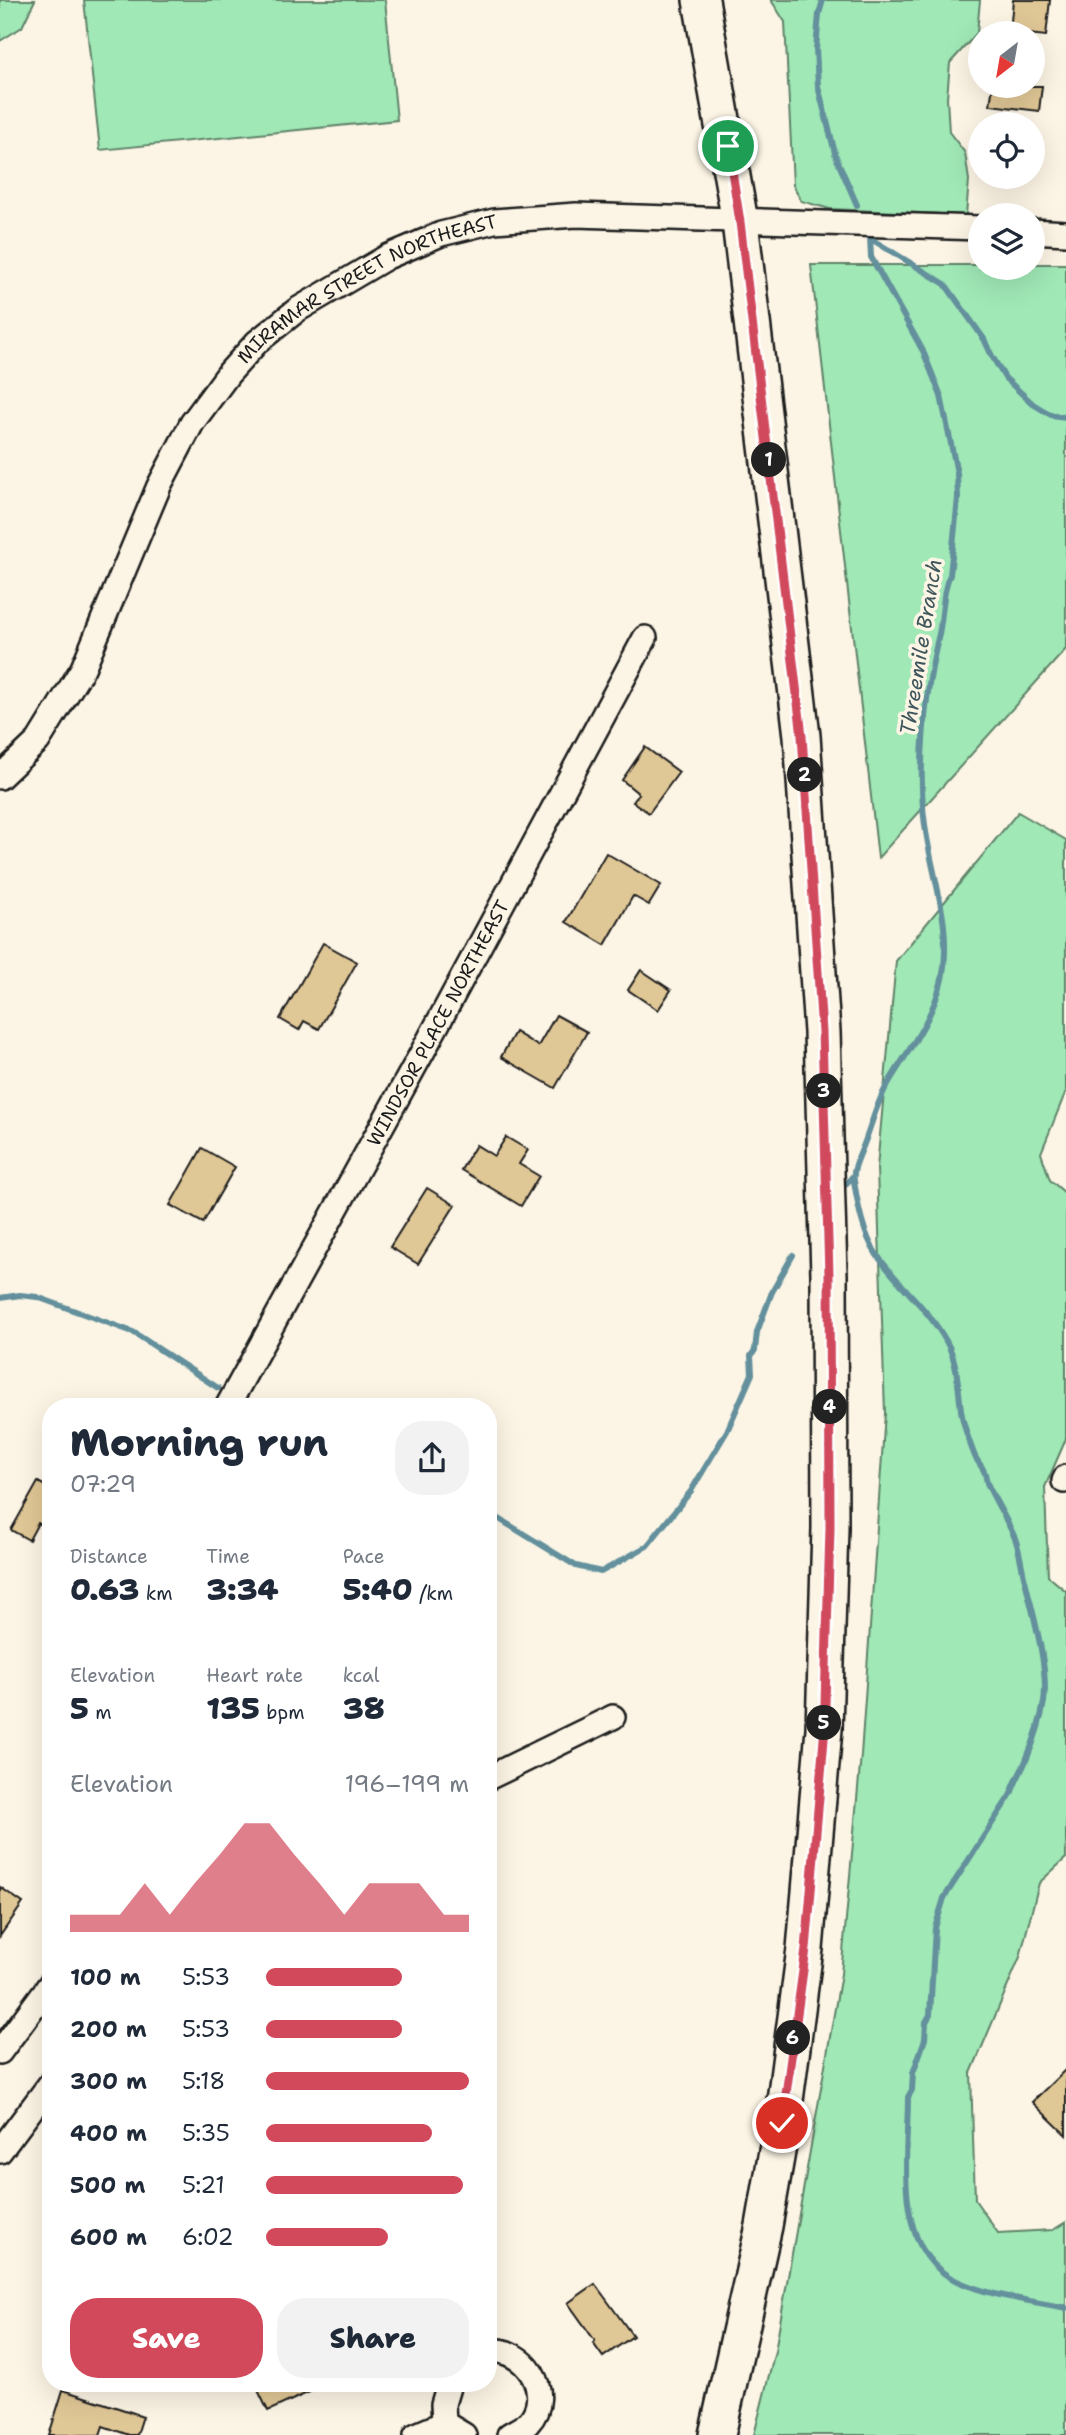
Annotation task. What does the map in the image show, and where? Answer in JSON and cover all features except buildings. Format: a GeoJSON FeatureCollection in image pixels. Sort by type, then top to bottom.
{"type":"FeatureCollection","features":[{"type":"Feature","properties":{"kind":"main road"},"geometry":{"type":"LineString","coordinates":[[701,0],[740,222],[802,736],[822,1032],[829,1275],[830,1528],[824,1739],[806,1949],[782,2123],[764,2227],[717,2435]]}},
{"type":"Feature","properties":{"kind":"street","name":"MIRAMAR STREET NORTHEAST"},"geometry":{"type":"LineString","coordinates":[[0,777],[38,741],[83,668],[159,486],[192,423],[229,373],[257,342],[297,310],[387,257],[441,234],[494,221],[576,215],[968,228]]}},
{"type":"Feature","properties":{"kind":"street"},"geometry":{"type":"LineString","coordinates":[[1045,231],[1066,233]]}},
{"type":"Feature","properties":{"kind":"street","name":"WINDSOR PLACE NORTHEAST"},"geometry":{"type":"LineString","coordinates":[[232,1398],[423,1051],[645,638]]}},
{"type":"Feature","properties":{"kind":"street"},"geometry":{"type":"LineString","coordinates":[[497,1774],[613,1717]]}},
{"type":"Feature","properties":{"kind":"street"},"geometry":{"type":"LineString","coordinates":[[0,2052],[42,1995]]}},
{"type":"Feature","properties":{"kind":"street"},"geometry":{"type":"LineString","coordinates":[[0,2151],[42,2095]]}},
{"type":"Feature","properties":{"kind":"street"},"geometry":{"type":"LineString","coordinates":[[497,2350],[502,2349],[527,2364],[537,2384],[538,2403],[529,2422],[509,2435]]}},
{"type":"Feature","properties":{"kind":"street"},"geometry":{"type":"LineString","coordinates":[[443,2423],[443,2404],[447,2392]]}},
{"type":"Feature","properties":{"kind":"street"},"geometry":{"type":"LineString","coordinates":[[416,2435],[443,2423]]}},
{"type":"Feature","properties":{"kind":"street"},"geometry":{"type":"LineString","coordinates":[[443,2423],[464,2435]]}},
{"type":"Feature","properties":{"kind":"green space"},"geometry":{"type":"Polygon","coordinates":[[[0,0],[35,0],[22,27],[0,41],[0,0]]]}},
{"type":"Feature","properties":{"kind":"green space"},"geometry":{"type":"Polygon","coordinates":[[[84,0],[385,0],[397,120],[100,150],[84,0]]]}},
{"type":"Feature","properties":{"kind":"green space"},"geometry":{"type":"Polygon","coordinates":[[[771,0],[980,0],[978,21],[968,21],[968,43],[950,63],[947,98],[949,132],[965,153],[968,173],[966,215],[830,209],[801,201],[793,185],[785,22],[771,0]]]}},
{"type":"Feature","properties":{"kind":"green space"},"geometry":{"type":"Polygon","coordinates":[[[1045,264],[1066,264],[1066,649],[878,858],[811,265],[968,265],[968,280],[1045,280],[1045,264]]]}},
{"type":"Feature","properties":{"kind":"green space"},"geometry":{"type":"Polygon","coordinates":[[[1018,812],[1066,840],[1066,1091],[1041,1153],[1050,1180],[1066,1194],[1066,1439],[1045,1487],[1048,1576],[1066,1591],[1066,1858],[1039,1883],[1020,1957],[971,2073],[975,2200],[998,2233],[1053,2230],[1066,2222],[1066,2435],[754,2435],[775,2351],[841,1974],[861,1755],[885,1413],[877,1168],[896,961],[1018,812]]]}},
{"type":"Feature","properties":{"kind":"waterway","name":"Threemile Branch"},"geometry":{"type":"LineString","coordinates":[[823,0],[816,49],[818,86],[836,157],[857,205]]}},
{"type":"Feature","properties":{"kind":"waterway","name":"Threemile Branch"},"geometry":{"type":"LineString","coordinates":[[870,237],[871,257],[923,351],[941,396],[957,473],[958,498],[950,575],[945,588],[940,631],[929,682],[922,755],[925,825],[945,940],[942,979],[925,1023],[885,1089],[857,1162],[854,1181],[862,1220],[872,1247],[931,1318],[950,1349],[968,1438],[1018,1546],[1039,1641],[1045,1688],[1037,1730],[1011,1794],[944,1898],[935,1928],[930,2015],[908,2097],[908,2200],[912,2225],[922,2248],[936,2267],[957,2281],[984,2291],[1066,2308]]}},
{"type":"Feature","properties":{"kind":"waterway"},"geometry":{"type":"LineString","coordinates":[[871,239],[945,284],[984,339],[1005,378],[1033,404],[1051,415],[1066,417]]}},
{"type":"Feature","properties":{"kind":"waterway"},"geometry":{"type":"LineString","coordinates":[[844,1186],[853,1176]]}},
{"type":"Feature","properties":{"kind":"waterway"},"geometry":{"type":"LineString","coordinates":[[497,1518],[576,1566],[601,1572],[647,1546],[691,1491],[727,1431],[752,1374],[751,1356],[755,1350],[757,1332],[772,1292],[793,1255]]}},
{"type":"Feature","properties":{"kind":"waterway"},"geometry":{"type":"LineString","coordinates":[[0,1298],[20,1295],[37,1297],[133,1332],[218,1388]]}},
{"type":"Feature","properties":{"kind":"route"},"geometry":{"type":"LineString","coordinates":[[728,146],[740,222],[802,736],[822,1032],[826,1155],[830,1528],[824,1739],[806,1949],[782,2123]]}}]}
